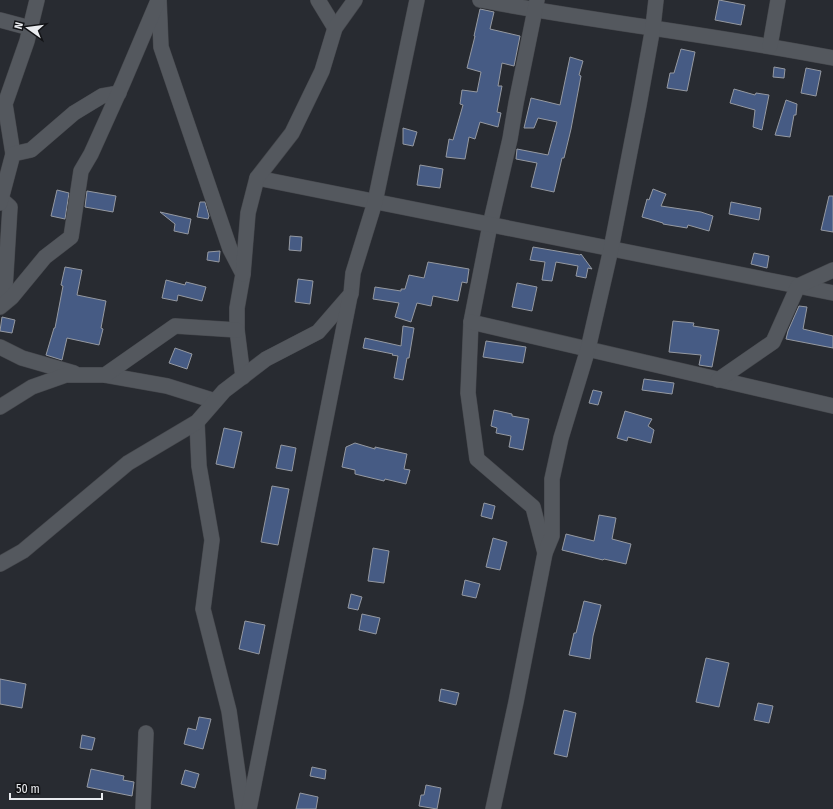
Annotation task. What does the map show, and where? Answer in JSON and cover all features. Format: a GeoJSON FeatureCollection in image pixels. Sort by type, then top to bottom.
{"type":"FeatureCollection","features":[{"type":"Feature","properties":{"kind":"street"},"geometry":{"type":"LineString","coordinates":[[0,298],[5,289],[10,207],[0,200],[13,154],[5,104],[27,41],[37,0]]}},
{"type":"Feature","properties":{"kind":"street"},"geometry":{"type":"LineString","coordinates":[[0,306],[12,297],[45,257],[71,237],[81,171],[119,93],[159,0]]}},
{"type":"Feature","properties":{"kind":"street"},"geometry":{"type":"LineString","coordinates":[[159,0],[161,47],[230,249],[243,274]]}},
{"type":"Feature","properties":{"kind":"street"},"geometry":{"type":"LineString","coordinates":[[318,0],[335,28]]}},
{"type":"Feature","properties":{"kind":"street"},"geometry":{"type":"LineString","coordinates":[[243,377],[237,330],[237,308],[243,274],[248,213],[257,178],[292,132],[322,71],[335,28],[355,0]]}},
{"type":"Feature","properties":{"kind":"street"},"geometry":{"type":"LineString","coordinates":[[249,809],[351,294],[353,273],[375,202],[417,0]]}},
{"type":"Feature","properties":{"kind":"street"},"geometry":{"type":"LineString","coordinates":[[480,0],[537,5],[653,27],[833,58]]}},
{"type":"Feature","properties":{"kind":"street"},"geometry":{"type":"LineString","coordinates":[[493,809],[516,702],[545,552],[552,536],[552,479],[561,438],[588,349],[611,249],[653,27],[656,0]]}},
{"type":"Feature","properties":{"kind":"street"},"geometry":{"type":"LineString","coordinates":[[770,46],[778,0]]}},
{"type":"Feature","properties":{"kind":"street"},"geometry":{"type":"LineString","coordinates":[[537,5],[471,322],[468,394],[477,459],[533,507],[545,552]]}},
{"type":"Feature","properties":{"kind":"street"},"geometry":{"type":"LineString","coordinates":[[0,20],[30,28]]}},
{"type":"Feature","properties":{"kind":"street"},"geometry":{"type":"LineString","coordinates":[[13,154],[31,150],[74,113],[102,96],[119,93]]}},
{"type":"Feature","properties":{"kind":"street"},"geometry":{"type":"LineString","coordinates":[[257,178],[833,293]]}},
{"type":"Feature","properties":{"kind":"street"},"geometry":{"type":"LineString","coordinates":[[718,380],[773,342],[798,286],[833,270]]}},
{"type":"Feature","properties":{"kind":"street"},"geometry":{"type":"LineString","coordinates":[[0,564],[23,551],[128,463],[197,422],[224,392],[266,359],[318,332],[351,294]]}},
{"type":"Feature","properties":{"kind":"street"},"geometry":{"type":"LineString","coordinates":[[471,322],[833,406]]}},
{"type":"Feature","properties":{"kind":"street"},"geometry":{"type":"LineString","coordinates":[[109,373],[175,326],[237,330]]}},
{"type":"Feature","properties":{"kind":"street"},"geometry":{"type":"LineString","coordinates":[[0,347],[22,358],[82,375]]}},
{"type":"Feature","properties":{"kind":"street"},"geometry":{"type":"LineString","coordinates":[[0,407],[32,387],[66,375],[109,373],[167,386],[215,401]]}},
{"type":"Feature","properties":{"kind":"street"},"geometry":{"type":"LineString","coordinates":[[197,422],[199,466],[212,540],[204,609],[229,711],[243,809]]}},
{"type":"Feature","properties":{"kind":"street"},"geometry":{"type":"LineString","coordinates":[[143,809],[146,733]]}},
{"type":"Feature","properties":{"kind":"building"},"geometry":{"type":"Polygon","coordinates":[[[719,0],[745,5],[741,25],[715,20],[719,0]]]}},
{"type":"Feature","properties":{"kind":"building"},"geometry":{"type":"Polygon","coordinates":[[[480,9],[494,12],[490,29],[520,36],[514,66],[502,63],[498,86],[502,86],[497,112],[501,113],[498,127],[480,122],[475,139],[469,137],[465,159],[446,157],[449,139],[453,140],[463,105],[460,104],[462,90],[477,92],[481,72],[467,68],[480,9]]]}},
{"type":"Feature","properties":{"kind":"building"},"geometry":{"type":"Polygon","coordinates":[[[681,49],[695,52],[687,91],[667,88],[670,73],[674,73],[681,49]]]}},
{"type":"Feature","properties":{"kind":"building"},"geometry":{"type":"Polygon","coordinates":[[[570,57],[583,61],[579,75],[581,76],[571,129],[554,192],[531,187],[537,163],[516,159],[517,149],[548,155],[557,122],[538,118],[534,128],[524,128],[531,98],[560,105],[570,57]]]}},
{"type":"Feature","properties":{"kind":"building"},"geometry":{"type":"Polygon","coordinates":[[[774,67],[785,69],[784,78],[773,77],[774,67]]]}},
{"type":"Feature","properties":{"kind":"building"},"geometry":{"type":"Polygon","coordinates":[[[806,68],[821,71],[816,96],[801,93],[806,68]]]}},
{"type":"Feature","properties":{"kind":"building"},"geometry":{"type":"Polygon","coordinates":[[[734,89],[755,95],[756,93],[769,95],[762,130],[753,127],[755,110],[730,103],[734,89]]]}},
{"type":"Feature","properties":{"kind":"building"},"geometry":{"type":"Polygon","coordinates":[[[786,100],[797,104],[796,115],[794,115],[790,137],[775,135],[786,100]]]}},
{"type":"Feature","properties":{"kind":"building"},"geometry":{"type":"Polygon","coordinates":[[[403,128],[417,132],[413,146],[403,144],[403,128]]]}},
{"type":"Feature","properties":{"kind":"building"},"geometry":{"type":"Polygon","coordinates":[[[420,165],[443,169],[440,188],[417,185],[420,165]]]}},
{"type":"Feature","properties":{"kind":"building"},"geometry":{"type":"Polygon","coordinates":[[[653,189],[666,194],[661,206],[701,212],[713,216],[709,231],[688,225],[687,228],[663,224],[642,217],[647,199],[649,200],[653,189]]]}},
{"type":"Feature","properties":{"kind":"building"},"geometry":{"type":"Polygon","coordinates":[[[57,190],[69,193],[65,219],[51,216],[57,190]]]}},
{"type":"Feature","properties":{"kind":"building"},"geometry":{"type":"Polygon","coordinates":[[[87,191],[116,196],[113,212],[85,207],[87,191]]]}},
{"type":"Feature","properties":{"kind":"building"},"geometry":{"type":"Polygon","coordinates":[[[829,196],[833,196],[833,232],[821,230],[829,196]]]}},
{"type":"Feature","properties":{"kind":"building"},"geometry":{"type":"Polygon","coordinates":[[[200,202],[205,202],[209,216],[208,219],[197,217],[200,202]]]}},
{"type":"Feature","properties":{"kind":"building"},"geometry":{"type":"Polygon","coordinates":[[[731,202],[761,208],[759,220],[729,214],[731,202]]]}},
{"type":"Feature","properties":{"kind":"building"},"geometry":{"type":"Polygon","coordinates":[[[160,212],[191,219],[188,234],[174,231],[175,224],[160,212]]]}},
{"type":"Feature","properties":{"kind":"building"},"geometry":{"type":"Polygon","coordinates":[[[290,236],[302,237],[301,251],[289,250],[290,236]]]}},
{"type":"Feature","properties":{"kind":"building"},"geometry":{"type":"Polygon","coordinates":[[[533,247],[581,254],[592,269],[588,268],[586,278],[576,276],[578,266],[556,262],[552,281],[542,280],[545,262],[530,260],[533,247]]]}},
{"type":"Feature","properties":{"kind":"building"},"geometry":{"type":"Polygon","coordinates":[[[220,251],[219,262],[207,260],[208,252],[220,251]]]}},
{"type":"Feature","properties":{"kind":"building"},"geometry":{"type":"Polygon","coordinates":[[[754,253],[769,256],[767,268],[751,264],[754,253]]]}},
{"type":"Feature","properties":{"kind":"building"},"geometry":{"type":"Polygon","coordinates":[[[428,262],[469,269],[467,283],[462,282],[458,301],[433,296],[431,306],[417,303],[411,322],[395,317],[399,303],[373,299],[375,287],[401,291],[401,289],[405,289],[409,275],[424,278],[428,262]]]}},
{"type":"Feature","properties":{"kind":"building"},"geometry":{"type":"Polygon","coordinates":[[[65,267],[82,270],[77,295],[106,301],[101,328],[103,329],[99,345],[67,338],[62,360],[46,355],[55,328],[65,267]]]}},
{"type":"Feature","properties":{"kind":"building"},"geometry":{"type":"Polygon","coordinates":[[[298,279],[313,281],[310,304],[295,302],[298,279]]]}},
{"type":"Feature","properties":{"kind":"building"},"geometry":{"type":"Polygon","coordinates":[[[166,280],[185,285],[186,282],[206,287],[202,301],[178,295],[177,301],[162,298],[166,280]]]}},
{"type":"Feature","properties":{"kind":"building"},"geometry":{"type":"Polygon","coordinates":[[[517,283],[537,287],[532,311],[512,307],[517,283]]]}},
{"type":"Feature","properties":{"kind":"building"},"geometry":{"type":"Polygon","coordinates":[[[799,306],[807,307],[803,329],[833,336],[833,348],[786,339],[799,306]]]}},
{"type":"Feature","properties":{"kind":"building"},"geometry":{"type":"Polygon","coordinates":[[[2,317],[15,320],[12,333],[0,331],[2,317]]]}},
{"type":"Feature","properties":{"kind":"building"},"geometry":{"type":"Polygon","coordinates":[[[673,321],[694,323],[693,326],[719,330],[712,367],[699,365],[701,355],[669,352],[673,321]]]}},
{"type":"Feature","properties":{"kind":"building"},"geometry":{"type":"Polygon","coordinates":[[[403,326],[414,328],[409,358],[407,358],[403,380],[394,378],[398,356],[363,348],[365,338],[401,346],[403,326]]]}},
{"type":"Feature","properties":{"kind":"building"},"geometry":{"type":"Polygon","coordinates":[[[486,341],[526,347],[523,363],[483,357],[486,341]]]}},
{"type":"Feature","properties":{"kind":"building"},"geometry":{"type":"Polygon","coordinates":[[[175,348],[192,354],[187,369],[169,363],[175,348]]]}},
{"type":"Feature","properties":{"kind":"building"},"geometry":{"type":"Polygon","coordinates":[[[644,379],[674,383],[672,394],[642,390],[644,379]]]}},
{"type":"Feature","properties":{"kind":"building"},"geometry":{"type":"Polygon","coordinates":[[[593,390],[602,392],[598,405],[589,403],[593,390]]]}},
{"type":"Feature","properties":{"kind":"building"},"geometry":{"type":"Polygon","coordinates":[[[494,410],[512,414],[512,416],[529,419],[523,450],[509,447],[511,436],[496,433],[497,428],[491,426],[494,410]]]}},
{"type":"Feature","properties":{"kind":"building"},"geometry":{"type":"Polygon","coordinates":[[[625,411],[652,419],[648,426],[654,430],[651,443],[628,437],[627,441],[617,438],[625,411]]]}},
{"type":"Feature","properties":{"kind":"building"},"geometry":{"type":"Polygon","coordinates":[[[224,428],[242,432],[234,468],[216,464],[224,428]]]}},
{"type":"Feature","properties":{"kind":"building"},"geometry":{"type":"Polygon","coordinates":[[[355,443],[375,449],[375,447],[407,454],[404,469],[410,470],[406,484],[385,479],[384,481],[355,474],[355,470],[342,467],[346,447],[355,443]]]}},
{"type":"Feature","properties":{"kind":"building"},"geometry":{"type":"Polygon","coordinates":[[[281,445],[296,448],[292,471],[276,468],[281,445]]]}},
{"type":"Feature","properties":{"kind":"building"},"geometry":{"type":"Polygon","coordinates":[[[272,486],[289,489],[278,545],[261,542],[272,486]]]}},
{"type":"Feature","properties":{"kind":"building"},"geometry":{"type":"Polygon","coordinates":[[[484,503],[495,506],[492,519],[481,516],[484,503]]]}},
{"type":"Feature","properties":{"kind":"building"},"geometry":{"type":"Polygon","coordinates":[[[599,515],[616,518],[612,539],[631,544],[626,564],[562,550],[566,534],[594,541],[599,515]]]}},
{"type":"Feature","properties":{"kind":"building"},"geometry":{"type":"Polygon","coordinates":[[[493,538],[507,542],[500,570],[486,567],[493,538]]]}},
{"type":"Feature","properties":{"kind":"building"},"geometry":{"type":"Polygon","coordinates":[[[373,548],[389,551],[384,583],[368,581],[373,548]]]}},
{"type":"Feature","properties":{"kind":"building"},"geometry":{"type":"Polygon","coordinates":[[[465,580],[480,584],[476,598],[462,595],[465,580]]]}},
{"type":"Feature","properties":{"kind":"building"},"geometry":{"type":"Polygon","coordinates":[[[351,594],[362,597],[358,610],[348,608],[351,594]]]}},
{"type":"Feature","properties":{"kind":"building"},"geometry":{"type":"Polygon","coordinates":[[[584,601],[601,605],[593,636],[590,659],[569,655],[584,601]]]}},
{"type":"Feature","properties":{"kind":"building"},"geometry":{"type":"Polygon","coordinates":[[[362,614],[380,618],[376,634],[359,630],[362,614]]]}},
{"type":"Feature","properties":{"kind":"building"},"geometry":{"type":"Polygon","coordinates":[[[245,621],[265,625],[259,654],[239,649],[245,621]]]}},
{"type":"Feature","properties":{"kind":"building"},"geometry":{"type":"Polygon","coordinates":[[[706,658],[729,663],[719,707],[696,702],[706,658]]]}},
{"type":"Feature","properties":{"kind":"building"},"geometry":{"type":"Polygon","coordinates":[[[0,679],[26,684],[22,708],[0,704],[0,679]]]}},
{"type":"Feature","properties":{"kind":"building"},"geometry":{"type":"Polygon","coordinates":[[[441,689],[459,693],[456,705],[439,701],[441,689]]]}},
{"type":"Feature","properties":{"kind":"building"},"geometry":{"type":"Polygon","coordinates":[[[758,703],[773,706],[769,723],[754,720],[758,703]]]}},
{"type":"Feature","properties":{"kind":"building"},"geometry":{"type":"Polygon","coordinates":[[[564,710],[576,713],[567,757],[554,754],[564,710]]]}},
{"type":"Feature","properties":{"kind":"building"},"geometry":{"type":"Polygon","coordinates":[[[199,717],[211,719],[203,749],[184,744],[188,728],[196,730],[199,717]]]}},
{"type":"Feature","properties":{"kind":"building"},"geometry":{"type":"Polygon","coordinates":[[[82,735],[95,738],[92,750],[80,748],[82,735]]]}},
{"type":"Feature","properties":{"kind":"building"},"geometry":{"type":"Polygon","coordinates":[[[312,767],[326,770],[325,779],[310,776],[312,767]]]}},
{"type":"Feature","properties":{"kind":"building"},"geometry":{"type":"Polygon","coordinates":[[[91,769],[124,776],[123,780],[134,782],[132,796],[87,787],[91,769]]]}},
{"type":"Feature","properties":{"kind":"building"},"geometry":{"type":"Polygon","coordinates":[[[185,770],[199,774],[195,788],[181,784],[185,770]]]}},
{"type":"Feature","properties":{"kind":"building"},"geometry":{"type":"Polygon","coordinates":[[[426,785],[441,788],[437,809],[419,806],[421,795],[424,795],[426,785]]]}},
{"type":"Feature","properties":{"kind":"building"},"geometry":{"type":"Polygon","coordinates":[[[300,793],[318,797],[316,809],[296,809],[300,793]]]}}]}
